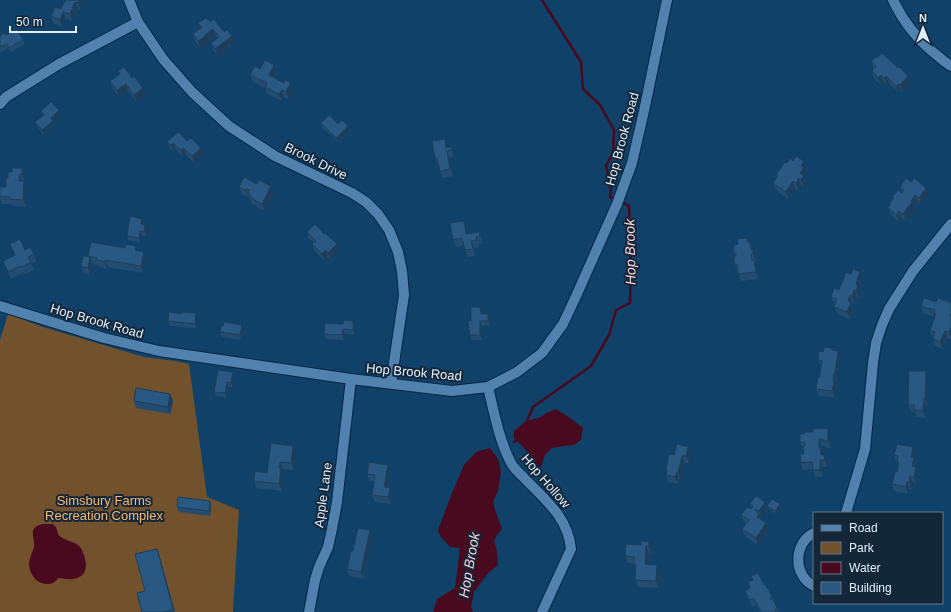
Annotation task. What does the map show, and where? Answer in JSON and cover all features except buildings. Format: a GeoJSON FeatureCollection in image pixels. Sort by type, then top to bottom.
{"type":"FeatureCollection","features":[{"type":"Feature","properties":{"kind":"street","name":"Brook Drive"},"geometry":{"type":"LineString","coordinates":[[129,0],[138,22],[163,59],[192,92],[229,126],[275,156],[352,193],[366,202],[378,214],[389,230],[398,252],[402,271],[404,295],[391,383]]}},
{"type":"Feature","properties":{"kind":"street","name":"Hop Brook Road"},"geometry":{"type":"LineString","coordinates":[[0,306],[104,338],[159,352],[350,379],[452,391],[488,387],[517,372],[542,353],[564,324],[619,200],[632,163],[667,0]]}},
{"type":"Feature","properties":{"kind":"street"},"geometry":{"type":"LineString","coordinates":[[893,0],[907,25],[924,45],[951,66]]}},
{"type":"Feature","properties":{"kind":"street"},"geometry":{"type":"LineString","coordinates":[[0,104],[6,97],[59,64],[138,22]]}},
{"type":"Feature","properties":{"kind":"street"},"geometry":{"type":"LineString","coordinates":[[846,512],[865,449],[873,363],[876,343],[882,325],[889,309],[913,270],[951,224]]}},
{"type":"Feature","properties":{"kind":"street","name":"Apple Lane"},"geometry":{"type":"LineString","coordinates":[[309,612],[315,580],[328,547],[332,529],[350,379]]}},
{"type":"Feature","properties":{"kind":"street","name":"Hop Hollow"},"geometry":{"type":"LineString","coordinates":[[488,387],[501,438],[512,465],[556,511],[570,540],[571,549],[542,612]]}},
{"type":"Feature","properties":{"kind":"street"},"geometry":{"type":"LineString","coordinates":[[813,534],[804,542],[799,550],[798,560],[799,569],[804,578],[813,586]]}},
{"type":"Feature","properties":{"kind":"green space","name":"Simsbury Farms Recreation Complex"},"geometry":{"type":"Polygon","coordinates":[[[8,314],[43,327],[144,357],[189,364],[207,497],[239,510],[233,612],[0,612],[0,340],[8,314]]]}},
{"type":"Feature","properties":{"kind":"water"},"geometry":{"type":"Polygon","coordinates":[[[556,409],[583,428],[581,440],[574,445],[552,448],[545,455],[541,466],[536,471],[531,470],[527,451],[514,438],[514,431],[526,421],[541,417],[556,409]]]}},
{"type":"Feature","properties":{"kind":"water"},"geometry":{"type":"Polygon","coordinates":[[[490,448],[498,459],[501,472],[498,491],[493,502],[502,529],[494,541],[497,551],[498,565],[488,573],[474,592],[471,607],[473,612],[433,612],[437,599],[455,588],[460,548],[450,547],[441,537],[438,530],[464,465],[476,452],[490,448]]]}},
{"type":"Feature","properties":{"kind":"water"},"geometry":{"type":"Polygon","coordinates":[[[43,524],[53,524],[56,527],[59,536],[75,543],[81,548],[86,561],[86,569],[82,576],[71,579],[58,578],[51,584],[43,584],[37,581],[32,575],[29,565],[34,547],[33,531],[36,527],[43,524]]]}},
{"type":"Feature","properties":{"kind":"waterway","name":"Hop Brook"},"geometry":{"type":"LineString","coordinates":[[542,0],[581,62],[583,89],[600,105],[614,130],[613,153],[606,166],[611,187],[610,197],[615,199]]}},
{"type":"Feature","properties":{"kind":"waterway","name":"Hop Brook"},"geometry":{"type":"LineString","coordinates":[[526,423],[533,407],[591,366],[609,335],[616,310],[630,303],[631,264],[629,206],[620,201]]}},
{"type":"Feature","properties":{"kind":"waterway","name":"Hop Brook"},"geometry":{"type":"LineString","coordinates":[[514,442],[519,438]]}}]}
